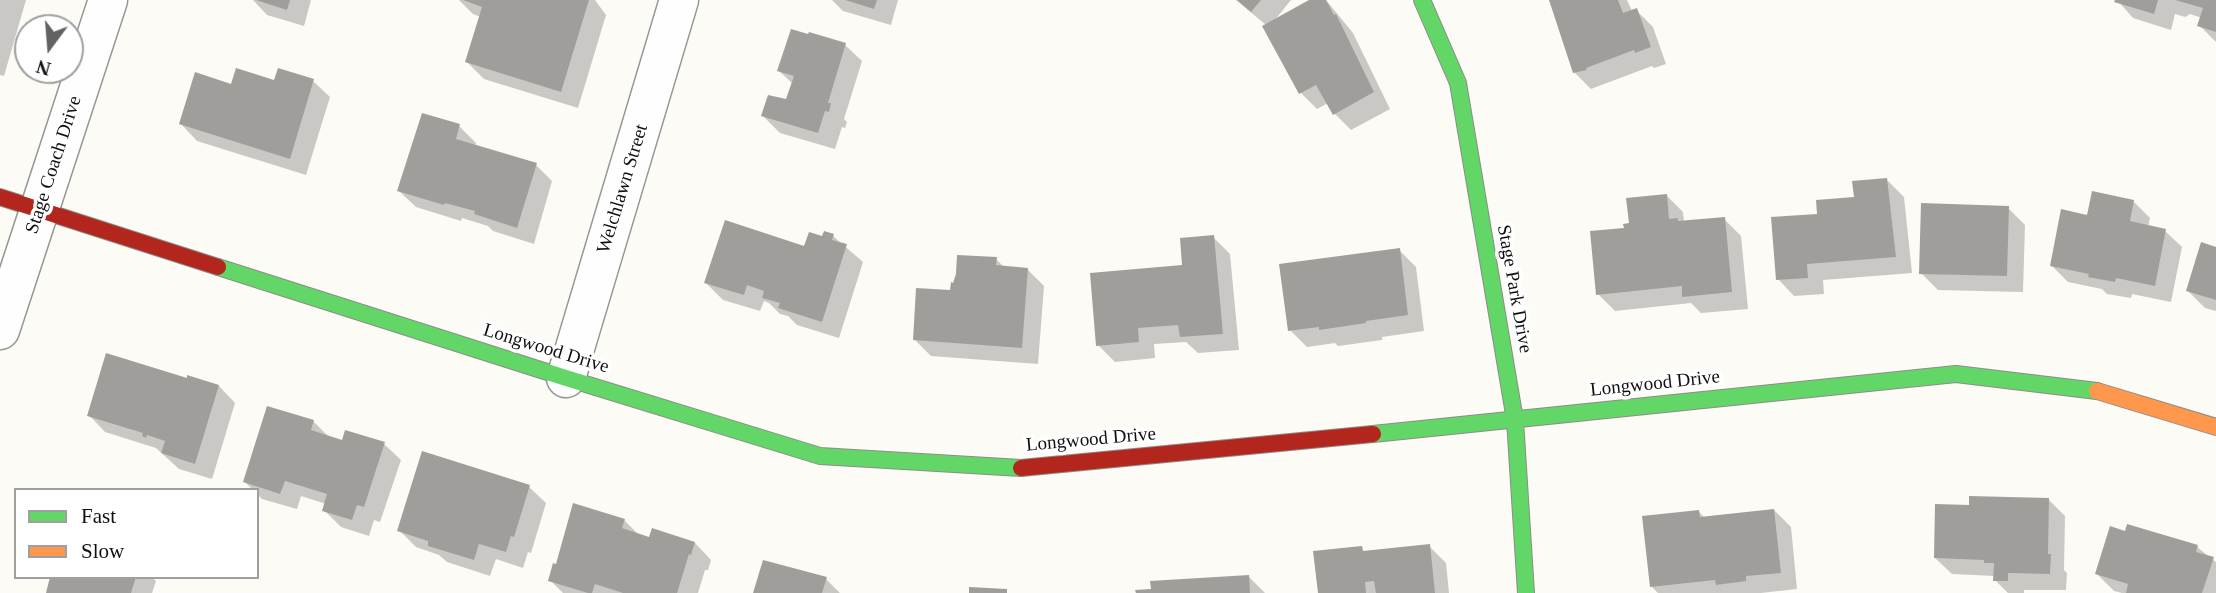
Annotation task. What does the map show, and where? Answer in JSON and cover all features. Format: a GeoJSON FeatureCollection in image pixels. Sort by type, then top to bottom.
{"type":"FeatureCollection","features":[{"type":"Feature","properties":{"kind":"street","name":"Stage Coach Drive"},"geometry":{"type":"LineString","coordinates":[[0,330],[108,0]]}},
{"type":"Feature","properties":{"kind":"street","name":"Welchlawn Street"},"geometry":{"type":"LineString","coordinates":[[566,378],[679,0]]}},
{"type":"Feature","properties":{"kind":"street","name":"Stage Park Drive"},"geometry":{"type":"LineString","coordinates":[[1422,0],[1458,83],[1515,420],[1527,593]]}},
{"type":"Feature","properties":{"kind":"street","name":"Longwood Drive"},"geometry":{"type":"LineString","coordinates":[[0,197],[566,378],[820,456],[1020,468],[1955,374],[2099,391],[2216,427]]}},
{"type":"Feature","properties":{"kind":"building"},"geometry":{"type":"Polygon","coordinates":[[[256,0],[290,0],[287,10],[256,0]]]}},
{"type":"Feature","properties":{"kind":"building"},"geometry":{"type":"Polygon","coordinates":[[[463,0],[589,0],[561,92],[465,62],[482,7],[463,0]]]}},
{"type":"Feature","properties":{"kind":"building"},"geometry":{"type":"Polygon","coordinates":[[[845,0],[877,0],[874,9],[845,0]]]}},
{"type":"Feature","properties":{"kind":"building"},"geometry":{"type":"Polygon","coordinates":[[[1237,0],[1261,0],[1251,12],[1237,0]]]}},
{"type":"Feature","properties":{"kind":"building"},"geometry":{"type":"Polygon","coordinates":[[[1309,0],[1326,0],[1334,15],[1336,14],[1374,92],[1333,115],[1316,85],[1299,94],[1262,26],[1309,0]]]}},
{"type":"Feature","properties":{"kind":"building"},"geometry":{"type":"Polygon","coordinates":[[[1549,0],[1618,0],[1623,13],[1637,8],[1651,47],[1635,53],[1634,50],[1586,68],[1587,70],[1573,73],[1549,0]]]}},
{"type":"Feature","properties":{"kind":"building"},"geometry":{"type":"Polygon","coordinates":[[[2158,0],[2154,14],[2114,2],[2158,0]]]}},
{"type":"Feature","properties":{"kind":"building"},"geometry":{"type":"Polygon","coordinates":[[[2175,0],[2216,0],[2216,32],[2197,26],[2203,8],[2175,0]]]}},
{"type":"Feature","properties":{"kind":"building"},"geometry":{"type":"Polygon","coordinates":[[[791,29],[846,43],[828,103],[831,103],[829,112],[825,111],[818,133],[761,116],[768,95],[786,99],[794,76],[777,71],[791,29]]]}},
{"type":"Feature","properties":{"kind":"building"},"geometry":{"type":"Polygon","coordinates":[[[236,68],[274,80],[278,68],[314,79],[290,159],[179,124],[195,72],[231,84],[236,68]]]}},
{"type":"Feature","properties":{"kind":"building"},"geometry":{"type":"Polygon","coordinates":[[[422,113],[460,124],[456,139],[537,163],[517,228],[474,214],[475,211],[397,191],[422,113]]]}},
{"type":"Feature","properties":{"kind":"building"},"geometry":{"type":"Polygon","coordinates":[[[1887,178],[1896,257],[1807,264],[1808,278],[1776,280],[1771,217],[1817,214],[1816,200],[1854,197],[1852,181],[1887,178]]]}},
{"type":"Feature","properties":{"kind":"building"},"geometry":{"type":"Polygon","coordinates":[[[2092,191],[2134,200],[2130,221],[2166,229],[2155,286],[2116,278],[2115,282],[2088,277],[2089,274],[2050,266],[2061,209],[2087,215],[2092,191]]]}},
{"type":"Feature","properties":{"kind":"building"},"geometry":{"type":"Polygon","coordinates":[[[1667,194],[1669,219],[1678,218],[1678,221],[1725,217],[1732,292],[1682,297],[1682,286],[1596,295],[1590,231],[1624,228],[1623,224],[1629,223],[1626,198],[1667,194]]]}},
{"type":"Feature","properties":{"kind":"building"},"geometry":{"type":"Polygon","coordinates":[[[1921,203],[2009,206],[2007,276],[1919,274],[1921,203]]]}},
{"type":"Feature","properties":{"kind":"building"},"geometry":{"type":"Polygon","coordinates":[[[725,220],[804,246],[809,232],[822,236],[824,231],[834,234],[832,240],[847,244],[822,322],[778,308],[780,303],[762,298],[764,291],[747,285],[744,295],[704,283],[725,220]]]}},
{"type":"Feature","properties":{"kind":"building"},"geometry":{"type":"Polygon","coordinates":[[[1214,235],[1223,334],[1180,337],[1178,325],[1138,328],[1139,342],[1096,346],[1090,273],[1182,265],[1180,238],[1214,235]]]}},
{"type":"Feature","properties":{"kind":"building"},"geometry":{"type":"Polygon","coordinates":[[[2201,242],[2216,247],[2216,300],[2186,291],[2201,242]]]}},
{"type":"Feature","properties":{"kind":"building"},"geometry":{"type":"Polygon","coordinates":[[[1400,248],[1408,315],[1319,330],[1319,327],[1288,331],[1279,264],[1400,248]]]}},
{"type":"Feature","properties":{"kind":"building"},"geometry":{"type":"Polygon","coordinates":[[[957,255],[997,257],[996,265],[1028,268],[1022,348],[913,340],[916,288],[950,290],[956,274],[957,255]]]}},
{"type":"Feature","properties":{"kind":"building"},"geometry":{"type":"Polygon","coordinates":[[[106,353],[219,385],[195,464],[161,453],[165,441],[147,435],[146,438],[142,436],[143,433],[87,416],[106,353]]]}},
{"type":"Feature","properties":{"kind":"building"},"geometry":{"type":"Polygon","coordinates":[[[267,406],[314,420],[311,430],[342,440],[345,430],[385,442],[364,507],[357,505],[352,520],[322,511],[327,494],[285,481],[280,494],[243,482],[267,406]]]}},
{"type":"Feature","properties":{"kind":"building"},"geometry":{"type":"Polygon","coordinates":[[[422,451],[530,485],[514,537],[511,536],[506,552],[479,544],[474,560],[428,546],[428,541],[397,531],[422,451]]]}},
{"type":"Feature","properties":{"kind":"building"},"geometry":{"type":"Polygon","coordinates":[[[1969,496],[2049,498],[2050,574],[2008,573],[2008,581],[1993,581],[1994,563],[1984,563],[1984,560],[1934,558],[1935,504],[1969,505],[1969,496]]]}},
{"type":"Feature","properties":{"kind":"building"},"geometry":{"type":"Polygon","coordinates":[[[573,503],[625,519],[622,528],[649,537],[652,528],[695,542],[677,593],[623,593],[595,584],[592,593],[588,593],[548,581],[553,563],[556,564],[573,503]]]}},
{"type":"Feature","properties":{"kind":"building"},"geometry":{"type":"Polygon","coordinates":[[[1774,509],[1781,573],[1746,576],[1746,581],[1716,585],[1715,580],[1650,587],[1642,516],[1699,510],[1700,517],[1774,509]]]}},
{"type":"Feature","properties":{"kind":"building"},"geometry":{"type":"Polygon","coordinates":[[[2127,524],[2198,545],[2196,552],[2214,557],[2202,593],[2126,593],[2128,584],[2095,574],[2110,526],[2125,531],[2127,524]]]}},
{"type":"Feature","properties":{"kind":"building"},"geometry":{"type":"Polygon","coordinates":[[[1430,544],[1435,593],[1376,593],[1374,581],[1365,582],[1366,593],[1318,593],[1313,551],[1362,546],[1363,551],[1430,544]]]}},
{"type":"Feature","properties":{"kind":"building"},"geometry":{"type":"Polygon","coordinates":[[[763,560],[827,577],[822,593],[753,593],[763,560]]]}},
{"type":"Feature","properties":{"kind":"building"},"geometry":{"type":"Polygon","coordinates":[[[1249,575],[1250,593],[1136,593],[1135,590],[1151,589],[1150,581],[1249,575]]]}},
{"type":"Feature","properties":{"kind":"building"},"geometry":{"type":"Polygon","coordinates":[[[50,579],[135,579],[131,593],[46,593],[50,579]]]}},
{"type":"Feature","properties":{"kind":"building"},"geometry":{"type":"Polygon","coordinates":[[[969,587],[1007,589],[1007,593],[969,593],[969,587]]]}},
{"type":"Feature","properties":{"kind":"traffic: fast"},"geometry":{"type":"LineString","coordinates":[[1422,0],[1458,83],[1515,420],[1526,593]]}},
{"type":"Feature","properties":{"kind":"traffic: fast"},"geometry":{"type":"LineString","coordinates":[[218,267],[820,456],[1021,468]]}},
{"type":"Feature","properties":{"kind":"traffic: fast"},"geometry":{"type":"LineString","coordinates":[[1373,434],[1956,374],[2097,391]]}},
{"type":"Feature","properties":{"kind":"traffic: slow"},"geometry":{"type":"LineString","coordinates":[[2097,391],[2216,427]]}},
{"type":"Feature","properties":{"kind":"traffic: jam"},"geometry":{"type":"LineString","coordinates":[[0,197],[218,267]]}},
{"type":"Feature","properties":{"kind":"traffic: jam"},"geometry":{"type":"LineString","coordinates":[[1021,468],[1373,434]]}}]}
